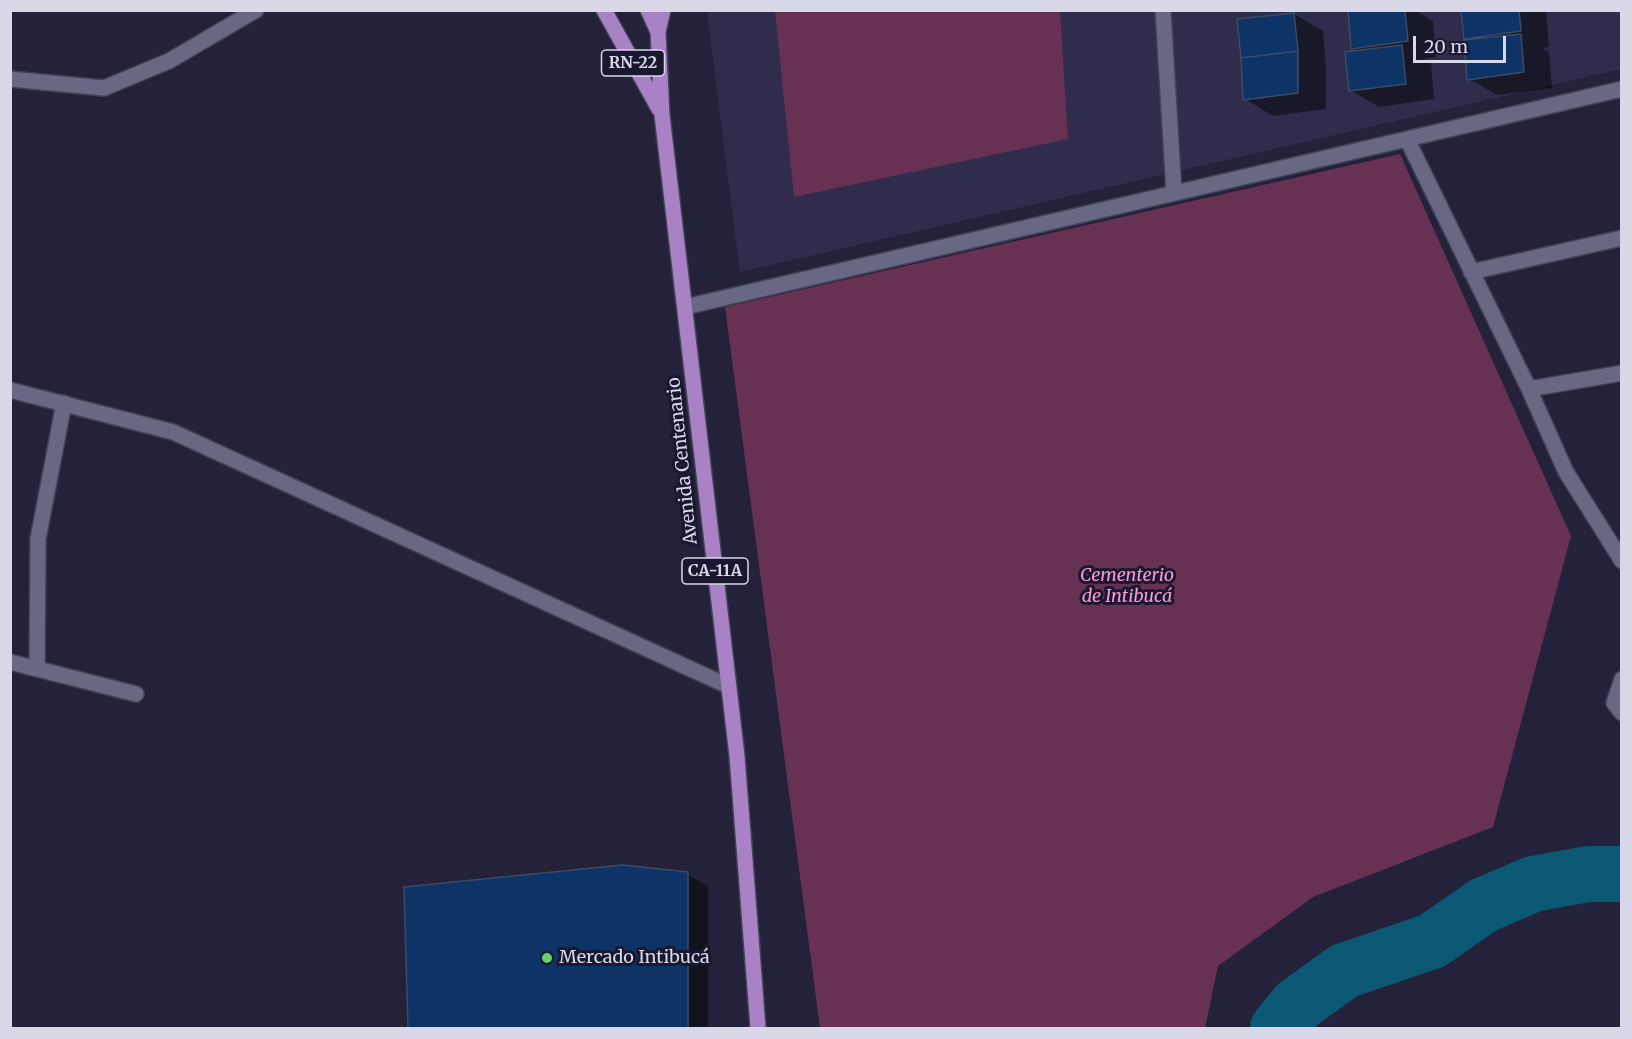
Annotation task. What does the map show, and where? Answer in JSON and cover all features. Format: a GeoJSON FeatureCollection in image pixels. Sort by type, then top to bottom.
{"type":"FeatureCollection","features":[{"type":"Feature","properties":{"kind":"main road","name":"RN-22"},"geometry":{"type":"LineString","coordinates":[[604,10],[662,115]]}},
{"type":"Feature","properties":{"kind":"main road","name":"Avenida Centenario"},"geometry":{"type":"LineString","coordinates":[[648,10],[658,32]]}},
{"type":"Feature","properties":{"kind":"main road","name":"Avenida Centenario"},"geometry":{"type":"LineString","coordinates":[[663,10],[658,32],[662,115],[737,756],[758,1029]]}},
{"type":"Feature","properties":{"kind":"street"},"geometry":{"type":"LineString","coordinates":[[10,79],[104,88],[169,61],[256,10]]}},
{"type":"Feature","properties":{"kind":"street"},"geometry":{"type":"LineString","coordinates":[[1163,10],[1174,193]]}},
{"type":"Feature","properties":{"kind":"street"},"geometry":{"type":"LineString","coordinates":[[685,307],[1622,89]]}},
{"type":"Feature","properties":{"kind":"street"},"geometry":{"type":"LineString","coordinates":[[1407,139],[1529,389],[1566,472],[1622,561]]}},
{"type":"Feature","properties":{"kind":"street"},"geometry":{"type":"LineString","coordinates":[[1471,272],[1622,238]]}},
{"type":"Feature","properties":{"kind":"street"},"geometry":{"type":"LineString","coordinates":[[1529,389],[1622,373]]}},
{"type":"Feature","properties":{"kind":"street"},"geometry":{"type":"LineString","coordinates":[[10,390],[174,432],[728,686]]}},
{"type":"Feature","properties":{"kind":"street"},"geometry":{"type":"LineString","coordinates":[[37,669],[38,539],[64,403]]}},
{"type":"Feature","properties":{"kind":"street"},"geometry":{"type":"LineString","coordinates":[[10,662],[136,694]]}},
{"type":"Feature","properties":{"kind":"street"},"geometry":{"type":"LineString","coordinates":[[1622,679],[1614,703],[1622,714]]}},
{"type":"Feature","properties":{"kind":"shaded area"},"geometry":{"type":"Polygon","coordinates":[[[707,11],[1621,11],[1621,69],[740,272],[707,11]]]}},
{"type":"Feature","properties":{"kind":"green space"},"geometry":{"type":"Polygon","coordinates":[[[775,11],[1060,11],[1068,139],[794,197],[775,11]]]}},
{"type":"Feature","properties":{"kind":"green space","name":"Cementerio de Intibucá"},"geometry":{"type":"Polygon","coordinates":[[[1400,154],[1571,536],[1493,827],[1313,897],[1218,966],[1205,1028],[820,1028],[725,307],[1400,154]]]}},
{"type":"Feature","properties":{"kind":"building"},"geometry":{"type":"Polygon","coordinates":[[[1348,10],[1405,10],[1408,41],[1351,49],[1348,10]]]}},
{"type":"Feature","properties":{"kind":"building"},"geometry":{"type":"Polygon","coordinates":[[[1461,10],[1519,10],[1521,31],[1464,39],[1461,10]]]}},
{"type":"Feature","properties":{"kind":"building"},"geometry":{"type":"Polygon","coordinates":[[[1294,13],[1298,51],[1241,58],[1237,19],[1294,13]]]}},
{"type":"Feature","properties":{"kind":"building"},"geometry":{"type":"Polygon","coordinates":[[[1521,34],[1524,72],[1467,80],[1464,40],[1521,34]]]}},
{"type":"Feature","properties":{"kind":"building"},"geometry":{"type":"Polygon","coordinates":[[[1402,45],[1406,84],[1349,91],[1345,52],[1402,45]]]}},
{"type":"Feature","properties":{"kind":"building"},"geometry":{"type":"Polygon","coordinates":[[[1298,51],[1298,93],[1243,100],[1241,58],[1298,51]]]}},
{"type":"Feature","properties":{"kind":"building","name":"Mercado Intibucá"},"geometry":{"type":"Polygon","coordinates":[[[623,865],[688,872],[688,1028],[408,1028],[404,887],[623,865]]]}},
{"type":"Feature","properties":{"kind":"waterway"},"geometry":{"type":"LineString","coordinates":[[1278,1028],[1297,1005],[1344,971],[1432,941],[1484,905],[1533,884],[1588,874],[1622,874]]}},
{"type":"Feature","properties":{"kind":"place","name":"Mercado Intibucá"},"geometry":{"type":"Point","coordinates":[547,958]}}]}
